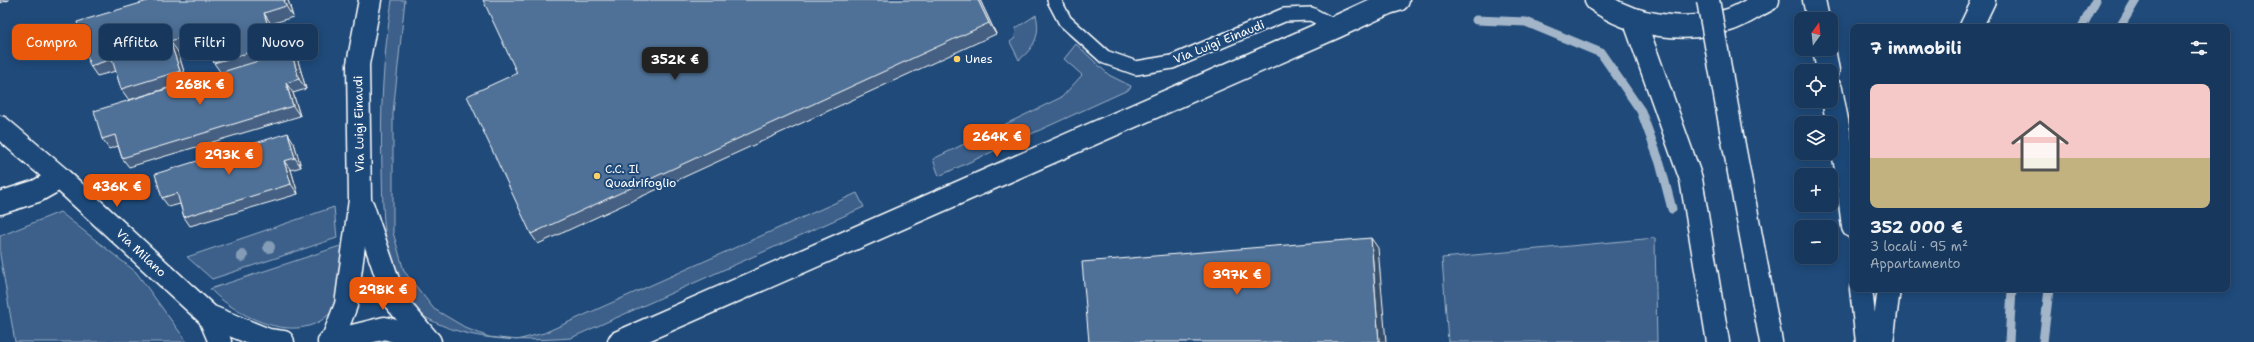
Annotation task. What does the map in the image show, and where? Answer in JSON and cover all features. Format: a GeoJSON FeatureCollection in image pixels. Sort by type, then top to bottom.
{"type":"FeatureCollection","features":[{"type":"Feature","properties":{"kind":"main road","name":"Via Luigi Einaudi"},"geometry":{"type":"LineString","coordinates":[[360,200],[358,64],[370,0]]}},
{"type":"Feature","properties":{"kind":"main road"},"geometry":{"type":"LineString","coordinates":[[1596,0],[1603,6],[1634,19],[1682,27],[1730,20],[1768,0]]}},
{"type":"Feature","properties":{"kind":"main road"},"geometry":{"type":"LineString","coordinates":[[1708,0],[1771,342]]}},
{"type":"Feature","properties":{"kind":"main road"},"geometry":{"type":"LineString","coordinates":[[1814,0],[1817,12]]}},
{"type":"Feature","properties":{"kind":"main road"},"geometry":{"type":"LineString","coordinates":[[1972,24],[1984,0]]}},
{"type":"Feature","properties":{"kind":"main road"},"geometry":{"type":"LineString","coordinates":[[619,342],[1336,28],[1392,1]]}},
{"type":"Feature","properties":{"kind":"main road"},"geometry":{"type":"LineString","coordinates":[[1634,19],[1691,179],[1718,342]]}},
{"type":"Feature","properties":{"kind":"main road"},"geometry":{"type":"LineString","coordinates":[[1835,108],[1845,163],[1850,203]]}},
{"type":"Feature","properties":{"kind":"main road","name":"Via Milano"},"geometry":{"type":"LineString","coordinates":[[0,128],[60,178],[209,316],[268,340],[283,342]]}},
{"type":"Feature","properties":{"kind":"main road"},"geometry":{"type":"LineString","coordinates":[[0,203],[37,191],[60,178]]}},
{"type":"Feature","properties":{"kind":"main road"},"geometry":{"type":"LineString","coordinates":[[331,342],[346,305],[360,200]]}},
{"type":"Feature","properties":{"kind":"main road"},"geometry":{"type":"LineString","coordinates":[[360,200],[395,301],[430,342]]}},
{"type":"Feature","properties":{"kind":"main road"},"geometry":{"type":"LineString","coordinates":[[1861,292],[1867,342]]}},
{"type":"Feature","properties":{"kind":"main road"},"geometry":{"type":"LineString","coordinates":[[1882,342],[1889,292]]}},
{"type":"Feature","properties":{"kind":"main road","name":"Via Milano"},"geometry":{"type":"LineString","coordinates":[[209,316],[220,342]]}},
{"type":"Feature","properties":{"kind":"main road"},"geometry":{"type":"LineString","coordinates":[[331,342],[385,328],[430,342]]}},
{"type":"Feature","properties":{"kind":"lane","name":"Via Luigi Einaudi"},"geometry":{"type":"LineString","coordinates":[[1054,0],[1065,21],[1105,56],[1136,68],[1172,62],[1284,15],[1311,14],[1336,28]]}},
{"type":"Feature","properties":{"kind":"shaded area"},"geometry":{"type":"Polygon","coordinates":[[[392,0],[405,0],[393,113],[393,232],[404,271],[434,309],[468,329],[489,337],[510,339],[487,337],[448,328],[411,308],[403,296],[386,239],[384,225],[381,147],[384,63],[392,0]]]}},
{"type":"Feature","properties":{"kind":"shaded area"},"geometry":{"type":"Polygon","coordinates":[[[1036,15],[1038,29],[1037,35],[1029,51],[1019,60],[1010,42],[1015,38],[1016,28],[1036,15]]]}},
{"type":"Feature","properties":{"kind":"shaded area"},"geometry":{"type":"Polygon","coordinates":[[[1076,44],[1109,75],[1131,86],[1130,89],[939,176],[933,159],[1062,97],[1082,75],[1064,59],[1076,44]]]}},
{"type":"Feature","properties":{"kind":"shaded area"},"geometry":{"type":"Polygon","coordinates":[[[857,193],[864,207],[571,338],[519,340],[544,333],[857,193]]]}},
{"type":"Feature","properties":{"kind":"shaded area"},"geometry":{"type":"Polygon","coordinates":[[[334,207],[337,238],[212,279],[187,257],[334,207]]]}},
{"type":"Feature","properties":{"kind":"shaded area"},"geometry":{"type":"Polygon","coordinates":[[[60,212],[136,272],[187,342],[15,342],[0,255],[0,236],[60,212]]]}},
{"type":"Feature","properties":{"kind":"shaded area"},"geometry":{"type":"Polygon","coordinates":[[[1655,238],[1657,342],[1448,342],[1442,258],[1655,238]]]}},
{"type":"Feature","properties":{"kind":"shaded area"},"geometry":{"type":"Polygon","coordinates":[[[346,244],[342,283],[336,307],[322,320],[308,326],[294,328],[278,327],[247,316],[233,308],[210,289],[346,244]]]}},
{"type":"Feature","properties":{"kind":"building"},"geometry":{"type":"Polygon","coordinates":[[[151,0],[284,0],[286,6],[264,13],[267,24],[248,24],[248,53],[240,55],[240,24],[180,24],[180,38],[172,40],[172,24],[99,24],[99,60],[109,60],[90,66],[88,60],[91,60],[91,24],[78,24],[77,22],[151,0]]]}},
{"type":"Feature","properties":{"kind":"building","name":"C.C. Il Quadrifoglio"},"geometry":{"type":"Polygon","coordinates":[[[483,0],[978,0],[989,23],[531,234],[467,96],[517,73],[483,0]]]}},
{"type":"Feature","properties":{"kind":"building"},"geometry":{"type":"Polygon","coordinates":[[[172,47],[180,71],[121,89],[112,60],[172,60],[172,47]]]}},
{"type":"Feature","properties":{"kind":"building"},"geometry":{"type":"Polygon","coordinates":[[[213,60],[224,60],[214,63],[213,60]]]}},
{"type":"Feature","properties":{"kind":"building"},"geometry":{"type":"Polygon","coordinates":[[[261,60],[294,60],[299,79],[286,83],[293,106],[122,158],[115,135],[102,139],[94,111],[261,60]]]}},
{"type":"Feature","properties":{"kind":"building"},"geometry":{"type":"Polygon","coordinates":[[[288,133],[295,158],[284,161],[291,184],[184,217],[177,193],[162,198],[155,174],[288,133]]]}},
{"type":"Feature","properties":{"kind":"building"},"geometry":{"type":"Polygon","coordinates":[[[1371,238],[1379,342],[1089,342],[1082,262],[1371,238]]]}},
{"type":"Feature","properties":{"kind":"waterway"},"geometry":{"type":"LineString","coordinates":[[2084,24],[2096,0]]}},
{"type":"Feature","properties":{"kind":"waterway"},"geometry":{"type":"LineString","coordinates":[[2122,24],[2136,0]]}},
{"type":"Feature","properties":{"kind":"waterway"},"geometry":{"type":"LineString","coordinates":[[1476,20],[1526,22],[1601,53],[1641,111],[1660,163],[1672,209]]}},
{"type":"Feature","properties":{"kind":"waterway"},"geometry":{"type":"LineString","coordinates":[[2009,342],[2012,292]]}},
{"type":"Feature","properties":{"kind":"waterway"},"geometry":{"type":"LineString","coordinates":[[2043,342],[2049,292]]}},
{"type":"Feature","properties":{"kind":"place","name":"Unes"},"geometry":{"type":"Point","coordinates":[957,59]}},
{"type":"Feature","properties":{"kind":"place","name":"C.C. Il Quadrifoglio"},"geometry":{"type":"Point","coordinates":[597,176]}}]}
